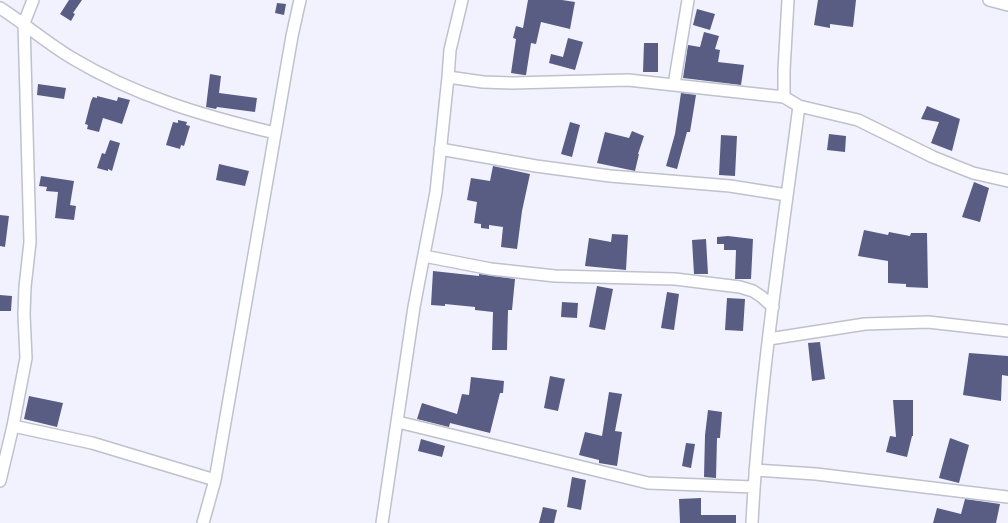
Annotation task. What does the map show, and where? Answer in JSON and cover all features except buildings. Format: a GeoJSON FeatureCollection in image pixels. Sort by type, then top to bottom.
{"type":"FeatureCollection","features":[{"type":"Feature","properties":{"kind":"street"},"geometry":{"type":"LineString","coordinates":[[0,481],[26,358],[25,287],[30,242],[24,23],[33,0]]}},
{"type":"Feature","properties":{"kind":"street"},"geometry":{"type":"LineString","coordinates":[[203,523],[215,480],[300,0]]}},
{"type":"Feature","properties":{"kind":"street"},"geometry":{"type":"LineString","coordinates":[[382,523],[414,307],[436,192],[450,50],[462,0]]}},
{"type":"Feature","properties":{"kind":"street"},"geometry":{"type":"LineString","coordinates":[[674,85],[688,0]]}},
{"type":"Feature","properties":{"kind":"street"},"geometry":{"type":"LineString","coordinates":[[784,97],[788,0]]}},
{"type":"Feature","properties":{"kind":"street"},"geometry":{"type":"LineString","coordinates":[[989,0],[1008,5]]}},
{"type":"Feature","properties":{"kind":"street"},"geometry":{"type":"LineString","coordinates":[[0,8],[74,59],[116,81],[158,100],[217,119],[275,133]]}},
{"type":"Feature","properties":{"kind":"street"},"geometry":{"type":"LineString","coordinates":[[448,77],[482,82],[512,83],[628,80],[784,97],[799,106],[858,120],[933,157],[973,173],[1008,181]]}},
{"type":"Feature","properties":{"kind":"street"},"geometry":{"type":"LineString","coordinates":[[752,523],[769,339],[799,106]]}},
{"type":"Feature","properties":{"kind":"street"},"geometry":{"type":"LineString","coordinates":[[440,149],[536,166],[730,186],[787,195]]}},
{"type":"Feature","properties":{"kind":"street"},"geometry":{"type":"LineString","coordinates":[[424,256],[491,269],[555,276],[675,279],[740,287],[753,291],[773,307]]}},
{"type":"Feature","properties":{"kind":"street"},"geometry":{"type":"LineString","coordinates":[[769,339],[865,324],[928,322],[1008,331]]}},
{"type":"Feature","properties":{"kind":"street"},"geometry":{"type":"LineString","coordinates":[[398,422],[648,483],[754,487]]}},
{"type":"Feature","properties":{"kind":"street"},"geometry":{"type":"LineString","coordinates":[[13,426],[92,443],[215,480]]}},
{"type":"Feature","properties":{"kind":"street"},"geometry":{"type":"LineString","coordinates":[[756,470],[816,474],[1008,497]]}}]}
